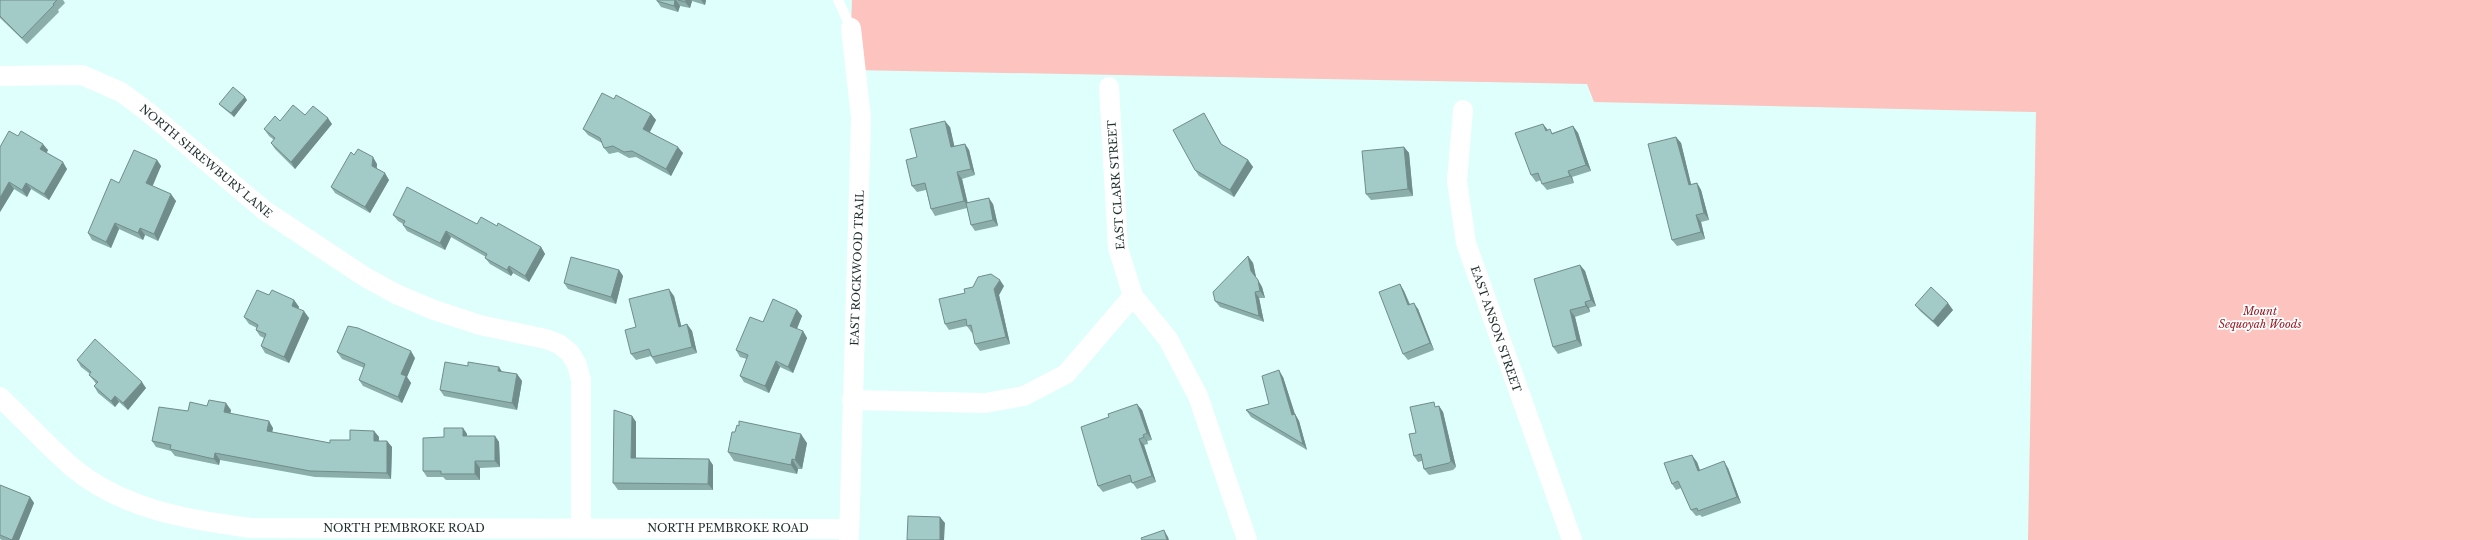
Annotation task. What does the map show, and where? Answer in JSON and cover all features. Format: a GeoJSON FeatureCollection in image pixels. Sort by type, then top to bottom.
{"type":"FeatureCollection","features":[{"type":"Feature","properties":{"kind":"street","name":"EAST ROCKWOOD TRAIL"},"geometry":{"type":"LineString","coordinates":[[849,534],[861,118],[851,28]]}},
{"type":"Feature","properties":{"kind":"street","name":"NORTH SHREWBURY LANE"},"geometry":{"type":"LineString","coordinates":[[0,76],[82,75],[121,92],[148,112],[264,210],[364,277],[396,294],[434,310],[480,325],[546,339],[559,344],[570,353],[577,365],[581,380],[581,528]]}},
{"type":"Feature","properties":{"kind":"street","name":"EAST CLARK STREET"},"geometry":{"type":"LineString","coordinates":[[1109,87],[1118,248],[1133,296],[1168,339],[1198,396],[1247,540]]}},
{"type":"Feature","properties":{"kind":"street","name":"EAST ANSON STREET"},"geometry":{"type":"LineString","coordinates":[[1463,110],[1457,181],[1466,243],[1572,540]]}},
{"type":"Feature","properties":{"kind":"street"},"geometry":{"type":"LineString","coordinates":[[852,400],[985,403],[1024,396],[1066,374],[1133,296]]}},
{"type":"Feature","properties":{"kind":"street","name":"NORTH PEMBROKE ROAD"},"geometry":{"type":"LineString","coordinates":[[0,396],[72,467],[108,491],[150,509],[200,522],[251,528],[581,528],[849,534]]}},
{"type":"Feature","properties":{"kind":"lane","name":"EAST ROCKWOOD TRAIL"},"geometry":{"type":"LineString","coordinates":[[838,0],[851,28]]}},
{"type":"Feature","properties":{"kind":"green space","name":"Mount Sequoyah Woods"},"geometry":{"type":"Polygon","coordinates":[[[852,0],[2492,0],[2492,540],[2028,540],[2036,112],[1594,102],[1587,84],[854,70],[851,28],[852,0]]]}},
{"type":"Feature","properties":{"kind":"building"},"geometry":{"type":"Polygon","coordinates":[[[0,0],[57,0],[22,38],[0,16],[0,0]]]}},
{"type":"Feature","properties":{"kind":"building"},"geometry":{"type":"Polygon","coordinates":[[[675,0],[674,6],[657,1],[675,0]]]}},
{"type":"Feature","properties":{"kind":"building"},"geometry":{"type":"Polygon","coordinates":[[[233,87],[245,97],[231,113],[219,104],[233,87]]]}},
{"type":"Feature","properties":{"kind":"building"},"geometry":{"type":"Polygon","coordinates":[[[602,93],[614,99],[616,95],[651,114],[643,129],[678,147],[666,169],[632,151],[624,152],[613,146],[604,148],[600,138],[583,129],[602,93]]]}},
{"type":"Feature","properties":{"kind":"building"},"geometry":{"type":"Polygon","coordinates":[[[293,105],[305,115],[313,106],[328,118],[291,162],[271,143],[275,138],[264,129],[275,116],[280,121],[293,105]]]}},
{"type":"Feature","properties":{"kind":"building"},"geometry":{"type":"Polygon","coordinates":[[[1204,113],[1221,144],[1248,160],[1230,190],[1195,170],[1173,130],[1204,113]]]}},
{"type":"Feature","properties":{"kind":"building"},"geometry":{"type":"Polygon","coordinates":[[[945,121],[951,147],[965,144],[971,169],[957,172],[964,201],[931,209],[925,183],[912,186],[906,160],[917,157],[910,129],[945,121]]]}},
{"type":"Feature","properties":{"kind":"building"},"geometry":{"type":"Polygon","coordinates":[[[1543,124],[1546,131],[1550,129],[1552,134],[1573,126],[1586,165],[1568,171],[1570,176],[1542,184],[1538,173],[1531,175],[1515,133],[1543,124]]]}},
{"type":"Feature","properties":{"kind":"building"},"geometry":{"type":"Polygon","coordinates":[[[9,131],[18,136],[21,131],[43,144],[40,149],[63,162],[44,194],[26,183],[22,190],[9,182],[0,198],[0,147],[9,131]]]}},
{"type":"Feature","properties":{"kind":"building"},"geometry":{"type":"Polygon","coordinates":[[[1676,137],[1689,185],[1697,183],[1704,213],[1696,215],[1701,232],[1672,240],[1648,144],[1676,137]]]}},
{"type":"Feature","properties":{"kind":"building"},"geometry":{"type":"Polygon","coordinates":[[[1404,147],[1408,189],[1366,194],[1362,151],[1404,147]]]}},
{"type":"Feature","properties":{"kind":"building"},"geometry":{"type":"Polygon","coordinates":[[[358,149],[373,157],[372,166],[385,173],[365,207],[331,187],[351,152],[354,155],[358,149]]]}},
{"type":"Feature","properties":{"kind":"building"},"geometry":{"type":"Polygon","coordinates":[[[134,150],[157,160],[146,183],[171,194],[154,234],[140,228],[138,233],[115,223],[106,242],[88,233],[111,179],[119,183],[134,150]]]}},
{"type":"Feature","properties":{"kind":"building"},"geometry":{"type":"Polygon","coordinates":[[[407,187],[477,224],[481,217],[497,226],[498,223],[541,247],[525,276],[509,266],[507,270],[485,258],[487,254],[446,231],[440,243],[403,225],[405,221],[393,215],[407,187]]]}},
{"type":"Feature","properties":{"kind":"building"},"geometry":{"type":"Polygon","coordinates":[[[989,198],[993,220],[971,225],[966,203],[989,198]]]}},
{"type":"Feature","properties":{"kind":"building"},"geometry":{"type":"Polygon","coordinates":[[[1248,256],[1251,271],[1258,280],[1260,291],[1255,292],[1259,316],[1215,301],[1213,292],[1248,256]]]}},
{"type":"Feature","properties":{"kind":"building"},"geometry":{"type":"Polygon","coordinates":[[[571,257],[619,270],[611,297],[564,283],[571,257]]]}},
{"type":"Feature","properties":{"kind":"building"},"geometry":{"type":"Polygon","coordinates":[[[1580,265],[1591,300],[1585,302],[1586,306],[1570,310],[1577,340],[1553,347],[1534,279],[1580,265]]]}},
{"type":"Feature","properties":{"kind":"building"},"geometry":{"type":"Polygon","coordinates":[[[991,274],[1000,280],[994,289],[1006,337],[975,344],[971,325],[967,326],[966,319],[945,324],[939,299],[965,293],[964,289],[973,287],[978,277],[991,274]]]}},
{"type":"Feature","properties":{"kind":"building"},"geometry":{"type":"Polygon","coordinates":[[[1400,284],[1408,305],[1414,303],[1430,343],[1403,354],[1379,292],[1400,284]]]}},
{"type":"Feature","properties":{"kind":"building"},"geometry":{"type":"Polygon","coordinates":[[[1931,287],[1948,303],[1933,321],[1915,305],[1931,287]]]}},
{"type":"Feature","properties":{"kind":"building"},"geometry":{"type":"Polygon","coordinates":[[[669,289],[679,327],[687,324],[692,347],[652,357],[649,349],[631,354],[625,330],[636,327],[629,299],[669,289]]]}},
{"type":"Feature","properties":{"kind":"building"},"geometry":{"type":"Polygon","coordinates":[[[257,290],[269,295],[272,290],[294,300],[292,306],[304,311],[284,357],[261,346],[266,334],[256,330],[258,325],[244,317],[257,290]]]}},
{"type":"Feature","properties":{"kind":"building"},"geometry":{"type":"Polygon","coordinates":[[[773,299],[797,310],[790,326],[803,331],[788,367],[776,361],[765,386],[740,376],[748,355],[736,350],[750,317],[763,322],[773,299]]]}},
{"type":"Feature","properties":{"kind":"building"},"geometry":{"type":"Polygon","coordinates":[[[348,326],[358,328],[411,351],[401,374],[406,376],[398,397],[359,380],[365,364],[337,352],[348,326]]]}},
{"type":"Feature","properties":{"kind":"building"},"geometry":{"type":"Polygon","coordinates":[[[95,339],[142,382],[123,403],[115,396],[111,401],[94,386],[98,382],[89,375],[91,372],[77,360],[95,339]]]}},
{"type":"Feature","properties":{"kind":"building"},"geometry":{"type":"Polygon","coordinates":[[[445,362],[468,366],[468,362],[499,367],[498,371],[517,374],[512,403],[440,390],[445,362]]]}},
{"type":"Feature","properties":{"kind":"building"},"geometry":{"type":"Polygon","coordinates":[[[1279,370],[1292,415],[1295,414],[1303,444],[1246,410],[1269,404],[1262,376],[1279,370]]]}},
{"type":"Feature","properties":{"kind":"building"},"geometry":{"type":"Polygon","coordinates":[[[209,400],[226,403],[224,412],[269,421],[267,431],[330,443],[330,440],[350,440],[350,430],[374,431],[374,441],[387,441],[387,473],[310,471],[215,453],[214,459],[170,449],[171,445],[152,441],[159,407],[188,411],[190,402],[207,406],[209,400]]]}},
{"type":"Feature","properties":{"kind":"building"},"geometry":{"type":"Polygon","coordinates":[[[1434,402],[1435,407],[1439,406],[1451,461],[1449,463],[1424,469],[1421,454],[1414,456],[1409,434],[1416,433],[1410,407],[1434,402]]]}},
{"type":"Feature","properties":{"kind":"building"},"geometry":{"type":"Polygon","coordinates":[[[1137,404],[1147,433],[1143,435],[1144,437],[1139,439],[1152,476],[1132,483],[1130,475],[1098,486],[1081,427],[1109,417],[1108,414],[1137,404]]]}},
{"type":"Feature","properties":{"kind":"building"},"geometry":{"type":"Polygon","coordinates":[[[614,410],[632,416],[631,458],[709,459],[708,484],[613,483],[614,410]]]}},
{"type":"Feature","properties":{"kind":"building"},"geometry":{"type":"Polygon","coordinates":[[[739,421],[801,434],[795,460],[792,459],[791,465],[728,452],[732,432],[735,432],[737,425],[739,426],[739,421]]]}},
{"type":"Feature","properties":{"kind":"building"},"geometry":{"type":"Polygon","coordinates":[[[444,428],[463,428],[463,436],[495,436],[495,461],[475,461],[475,474],[441,474],[441,471],[423,471],[423,438],[444,437],[444,428]]]}},
{"type":"Feature","properties":{"kind":"building"},"geometry":{"type":"Polygon","coordinates":[[[1692,455],[1698,471],[1724,461],[1737,497],[1698,511],[1697,508],[1691,510],[1678,481],[1672,484],[1664,463],[1692,455]]]}},
{"type":"Feature","properties":{"kind":"building"},"geometry":{"type":"Polygon","coordinates":[[[0,485],[30,497],[12,540],[0,535],[0,485]]]}},
{"type":"Feature","properties":{"kind":"building"},"geometry":{"type":"Polygon","coordinates":[[[908,516],[940,517],[940,540],[907,540],[908,516]]]}},
{"type":"Feature","properties":{"kind":"building"},"geometry":{"type":"Polygon","coordinates":[[[1164,530],[1167,540],[1142,540],[1141,538],[1164,530]]]}}]}
